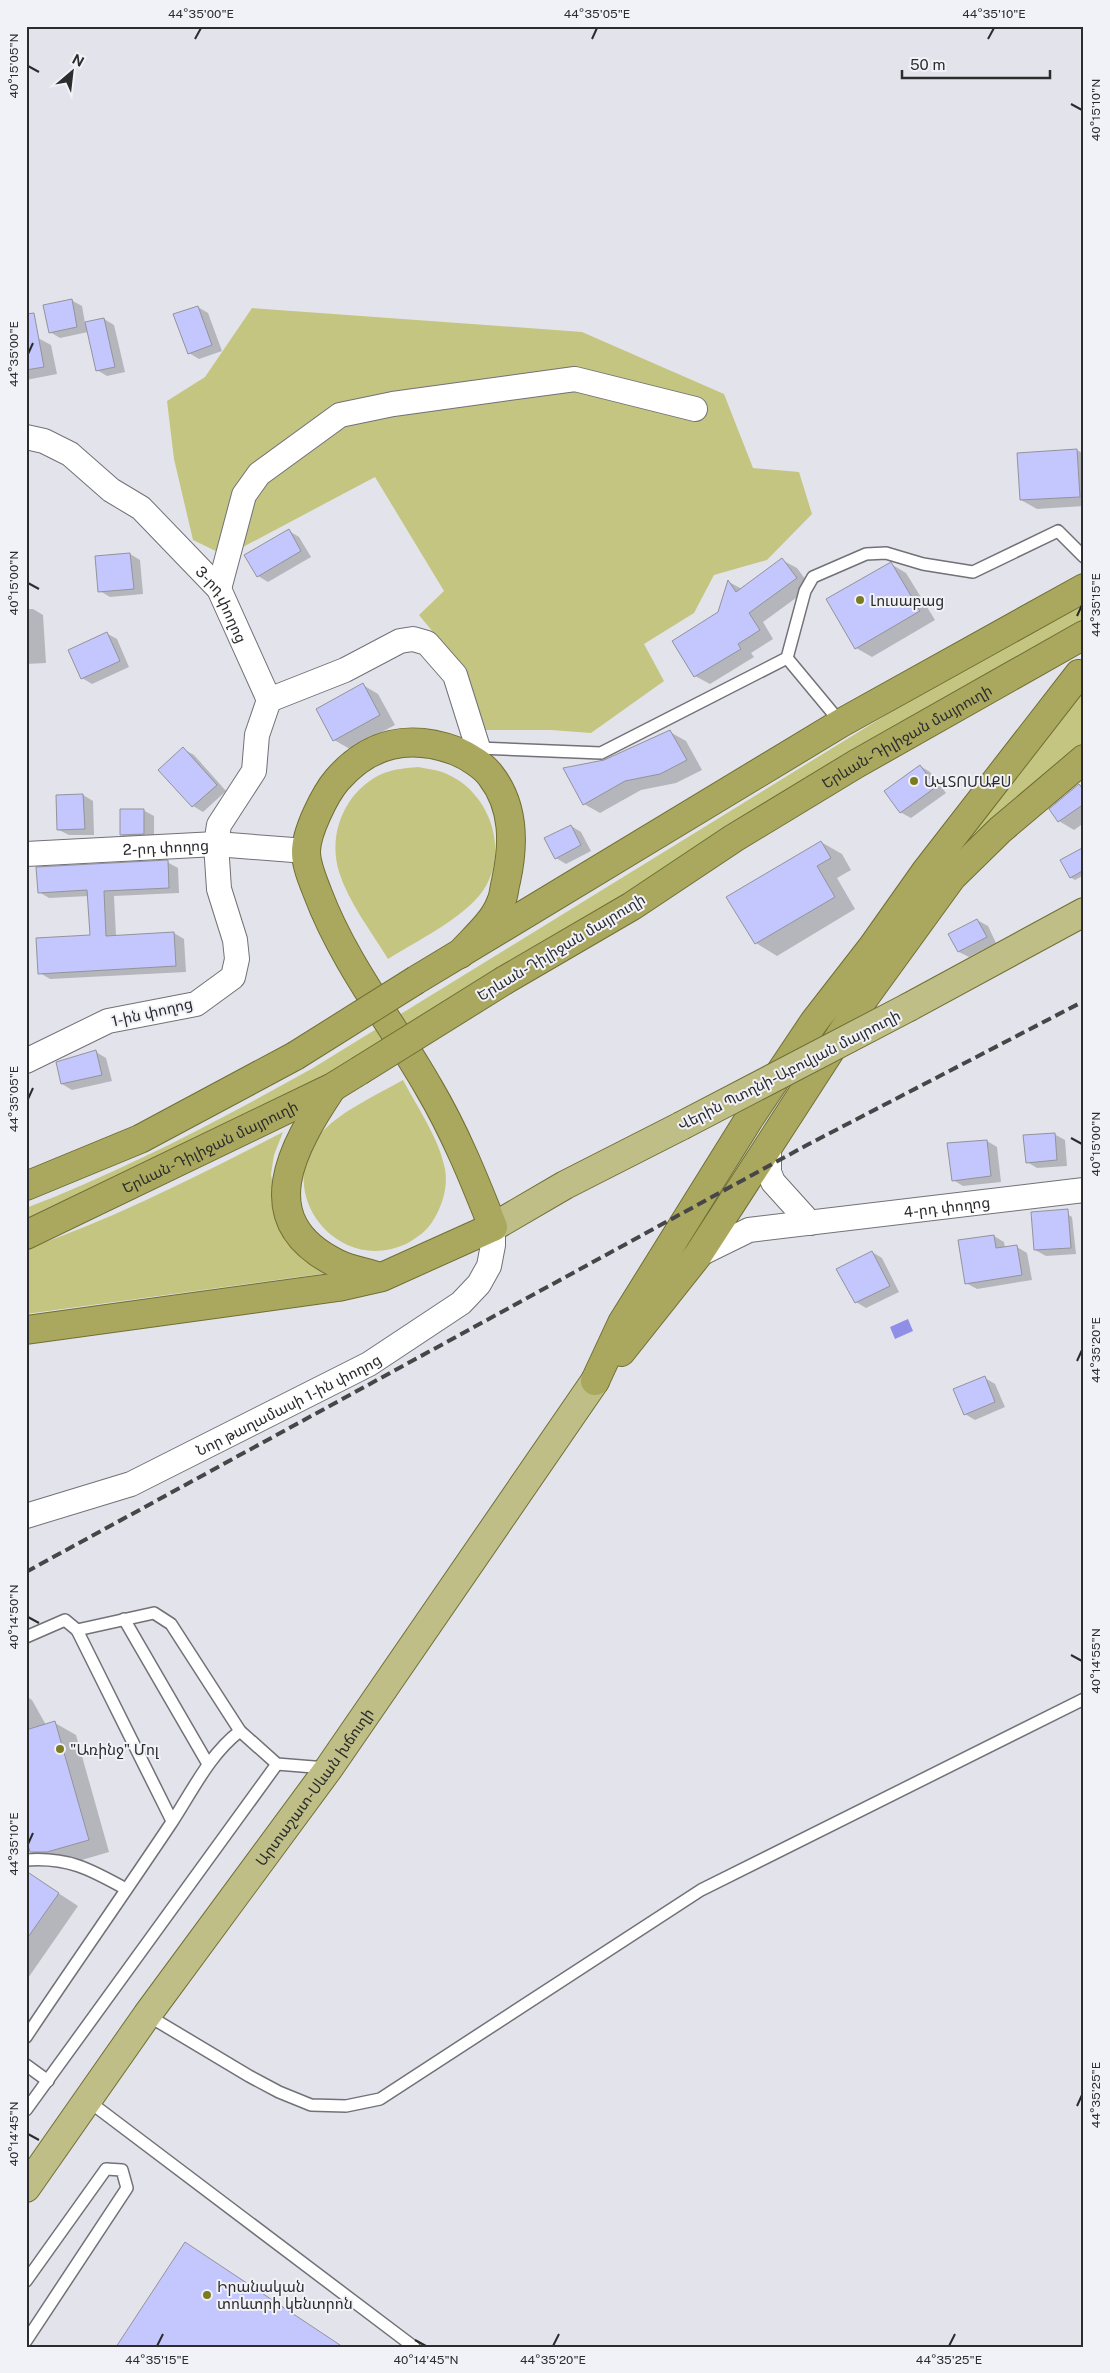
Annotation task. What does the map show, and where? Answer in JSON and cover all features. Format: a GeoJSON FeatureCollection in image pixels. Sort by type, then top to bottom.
{"type":"FeatureCollection","features":[{"type":"Feature","properties":{"kind":"highway"},"geometry":{"type":"LineString","coordinates":[[26,1186],[140,1139],[295,1056],[416,980],[841,723],[1084,588]]}},
{"type":"Feature","properties":{"kind":"highway","name":"Երևան-Դիլիջան մայրուղի"},"geometry":{"type":"LineString","coordinates":[[26,1235],[333,1087],[505,980],[632,906],[734,838],[856,764],[1084,635]]}},
{"type":"Feature","properties":{"kind":"highway"},"geometry":{"type":"LineString","coordinates":[[595,1381],[622,1323],[749,1119],[814,1022],[873,946],[926,871],[1079,674]]}},
{"type":"Feature","properties":{"kind":"highway"},"geometry":{"type":"LineString","coordinates":[[26,1330],[338,1288],[382,1277],[493,1227],[467,1159],[429,1088],[347,954],[326,916],[313,880],[306,851],[312,829],[324,799],[336,781],[366,756],[383,748],[409,741],[434,743],[472,751],[491,775],[504,798],[512,827],[512,855],[501,902],[488,922],[460,954]]}},
{"type":"Feature","properties":{"kind":"highway"},"geometry":{"type":"LineString","coordinates":[[595,1381],[629,1344],[698,1255],[866,997],[952,877],[1000,830],[1084,759]]}},
{"type":"Feature","properties":{"kind":"highway"},"geometry":{"type":"LineString","coordinates":[[333,1087],[308,1123],[297,1146],[288,1172],[285,1199],[291,1221],[310,1246],[337,1264],[382,1277]]}},
{"type":"Feature","properties":{"kind":"main road","name":"Վերին Պտղնի-Աբովյան մայրուղի"},"geometry":{"type":"LineString","coordinates":[[493,1227],[565,1186],[909,1008],[1084,912]]}},
{"type":"Feature","properties":{"kind":"main road","name":"Արտաշատ-Սևան խճուղի"},"geometry":{"type":"LineString","coordinates":[[26,2188],[147,2015],[329,1768],[595,1381]]}},
{"type":"Feature","properties":{"kind":"street"},"geometry":{"type":"LineString","coordinates":[[219,589],[244,495],[259,474],[340,415],[393,404],[575,379],[695,409]]}},
{"type":"Feature","properties":{"kind":"street","name":"3-րդ փողոց"},"geometry":{"type":"LineString","coordinates":[[26,437],[44,441],[70,454],[111,490],[141,508],[219,589],[269,700]]}},
{"type":"Feature","properties":{"kind":"street"},"geometry":{"type":"LineString","coordinates":[[216,844],[219,825],[254,771],[257,735],[269,700],[345,670],[400,641],[413,639],[427,643],[455,676],[472,751]]}},
{"type":"Feature","properties":{"kind":"street","name":"2-րդ փողոց"},"geometry":{"type":"LineString","coordinates":[[26,854],[216,844],[306,851]]}},
{"type":"Feature","properties":{"kind":"street","name":"1-ին փողոց"},"geometry":{"type":"LineString","coordinates":[[26,1062],[108,1021],[196,1004],[233,977],[237,959],[235,940],[219,888],[216,844]]}},
{"type":"Feature","properties":{"kind":"street"},"geometry":{"type":"LineString","coordinates":[[769,1147],[769,1172],[773,1182],[810,1223]]}},
{"type":"Feature","properties":{"kind":"street","name":"4-րդ փողոց"},"geometry":{"type":"LineString","coordinates":[[698,1255],[749,1230],[1084,1190]]}},
{"type":"Feature","properties":{"kind":"street","name":"Նոր թաղամասի 1-ին փողոց"},"geometry":{"type":"LineString","coordinates":[[26,1516],[131,1484],[369,1364],[462,1303],[479,1284],[489,1266],[493,1245],[493,1227]]}},
{"type":"Feature","properties":{"kind":"lane"},"geometry":{"type":"LineString","coordinates":[[472,751],[601,753],[787,658],[804,592],[814,577],[866,554],[886,553],[923,564],[973,572],[1058,531],[1084,557]]}},
{"type":"Feature","properties":{"kind":"lane"},"geometry":{"type":"LineString","coordinates":[[787,658],[841,723]]}},
{"type":"Feature","properties":{"kind":"lane"},"geometry":{"type":"LineString","coordinates":[[77,1630],[154,1613],[171,1624],[240,1732],[277,1764],[329,1768]]}},
{"type":"Feature","properties":{"kind":"lane"},"geometry":{"type":"LineString","coordinates":[[124,1619],[208,1764]]}},
{"type":"Feature","properties":{"kind":"lane"},"geometry":{"type":"LineString","coordinates":[[26,1637],[65,1620],[77,1630],[172,1821]]}},
{"type":"Feature","properties":{"kind":"lane"},"geometry":{"type":"LineString","coordinates":[[147,2015],[249,2076],[279,2092],[311,2105],[346,2106],[380,2099],[701,1890],[1084,1700]]}},
{"type":"Feature","properties":{"kind":"lane"},"geometry":{"type":"LineString","coordinates":[[26,2037],[172,1821],[208,1764],[223,1744],[240,1732]]}},
{"type":"Feature","properties":{"kind":"lane"},"geometry":{"type":"LineString","coordinates":[[26,2110],[277,1764]]}},
{"type":"Feature","properties":{"kind":"lane"},"geometry":{"type":"LineString","coordinates":[[26,1860],[50,1859],[68,1861],[84,1866],[126,1889]]}},
{"type":"Feature","properties":{"kind":"lane"},"geometry":{"type":"LineString","coordinates":[[26,2065],[48,2081]]}},
{"type":"Feature","properties":{"kind":"lane"},"geometry":{"type":"LineString","coordinates":[[87,2100],[414,2347]]}},
{"type":"Feature","properties":{"kind":"lane"},"geometry":{"type":"LineString","coordinates":[[26,2281],[106,2169],[122,2170],[127,2188],[26,2340]]}},
{"type":"Feature","properties":{"kind":"green space"},"geometry":{"type":"Polygon","coordinates":[[[252,308],[582,332],[724,394],[753,468],[799,472],[812,514],[767,560],[714,575],[694,613],[644,644],[664,681],[591,733],[551,730],[481,730],[465,671],[419,615],[444,591],[375,477],[226,556],[193,540],[174,459],[167,401],[205,377],[252,308]]]}},
{"type":"Feature","properties":{"kind":"green space"},"geometry":{"type":"Polygon","coordinates":[[[1084,602],[1084,620],[1018,655],[807,781],[318,1083],[26,1223],[26,1208],[136,1161],[313,1068],[938,683],[1084,602]]]}},
{"type":"Feature","properties":{"kind":"green space"},"geometry":{"type":"Polygon","coordinates":[[[1084,687],[1084,752],[958,851],[1084,687]]]}},
{"type":"Feature","properties":{"kind":"green space"},"geometry":{"type":"Polygon","coordinates":[[[418,767],[439,771],[451,776],[466,786],[478,798],[487,813],[493,830],[494,864],[489,881],[479,896],[459,915],[388,959],[354,906],[343,883],[336,857],[338,828],[350,801],[371,780],[384,773],[418,767]]]}},
{"type":"Feature","properties":{"kind":"green space"},"geometry":{"type":"Polygon","coordinates":[[[403,1080],[433,1134],[442,1157],[446,1175],[444,1195],[432,1223],[410,1242],[381,1251],[358,1249],[337,1239],[320,1224],[309,1205],[304,1183],[306,1160],[318,1137],[335,1120],[403,1080]]]}},
{"type":"Feature","properties":{"kind":"green space"},"geometry":{"type":"Polygon","coordinates":[[[283,1132],[274,1155],[271,1174],[277,1215],[336,1272],[26,1314],[26,1249],[125,1210],[283,1132]]]}},
{"type":"Feature","properties":{"kind":"shaded area"},"geometry":{"type":"Polygon","coordinates":[[[908,1319],[913,1331],[895,1339],[890,1327],[908,1319]]]}},
{"type":"Feature","properties":{"kind":"building"},"geometry":{"type":"Polygon","coordinates":[[[72,299],[77,327],[49,333],[43,305],[72,299]]]}},
{"type":"Feature","properties":{"kind":"building"},"geometry":{"type":"Polygon","coordinates":[[[198,306],[212,345],[188,354],[173,314],[198,306]]]}},
{"type":"Feature","properties":{"kind":"building"},"geometry":{"type":"Polygon","coordinates":[[[34,313],[44,367],[26,370],[26,314],[34,313]]]}},
{"type":"Feature","properties":{"kind":"building"},"geometry":{"type":"Polygon","coordinates":[[[104,318],[115,367],[96,371],[85,322],[104,318]]]}},
{"type":"Feature","properties":{"kind":"building"},"geometry":{"type":"Polygon","coordinates":[[[1077,449],[1080,497],[1020,500],[1017,453],[1077,449]]]}},
{"type":"Feature","properties":{"kind":"building"},"geometry":{"type":"Polygon","coordinates":[[[289,529],[301,551],[257,577],[244,555],[289,529]]]}},
{"type":"Feature","properties":{"kind":"building"},"geometry":{"type":"Polygon","coordinates":[[[130,553],[134,589],[98,592],[95,556],[130,553]]]}},
{"type":"Feature","properties":{"kind":"building"},"geometry":{"type":"Polygon","coordinates":[[[782,558],[797,578],[749,613],[760,630],[738,644],[741,649],[694,677],[672,641],[718,612],[728,580],[736,592],[782,558]]]}},
{"type":"Feature","properties":{"kind":"building"},"geometry":{"type":"Polygon","coordinates":[[[891,562],[920,611],[855,649],[826,599],[891,562]]]}},
{"type":"Feature","properties":{"kind":"building"},"geometry":{"type":"Polygon","coordinates":[[[107,632],[120,661],[81,679],[68,650],[107,632]]]}},
{"type":"Feature","properties":{"kind":"building"},"geometry":{"type":"Polygon","coordinates":[[[363,683],[380,715],[333,741],[316,709],[363,683]]]}},
{"type":"Feature","properties":{"kind":"building"},"geometry":{"type":"Polygon","coordinates":[[[670,730],[687,760],[660,774],[625,781],[583,805],[563,768],[604,760],[670,730]]]}},
{"type":"Feature","properties":{"kind":"building"},"geometry":{"type":"Polygon","coordinates":[[[183,747],[217,785],[192,807],[158,770],[183,747]]]}},
{"type":"Feature","properties":{"kind":"building"},"geometry":{"type":"Polygon","coordinates":[[[920,765],[936,787],[900,813],[884,791],[920,765]]]}},
{"type":"Feature","properties":{"kind":"building"},"geometry":{"type":"Polygon","coordinates":[[[1079,784],[1084,791],[1084,804],[1058,822],[1049,809],[1079,784]]]}},
{"type":"Feature","properties":{"kind":"building"},"geometry":{"type":"Polygon","coordinates":[[[83,794],[85,829],[57,830],[56,795],[83,794]]]}},
{"type":"Feature","properties":{"kind":"building"},"geometry":{"type":"Polygon","coordinates":[[[120,809],[144,809],[144,834],[120,835],[120,809]]]}},
{"type":"Feature","properties":{"kind":"building"},"geometry":{"type":"Polygon","coordinates":[[[571,825],[581,845],[555,859],[544,838],[571,825]]]}},
{"type":"Feature","properties":{"kind":"building"},"geometry":{"type":"Polygon","coordinates":[[[821,841],[831,858],[817,866],[835,897],[755,944],[726,897],[821,841]]]}},
{"type":"Feature","properties":{"kind":"building"},"geometry":{"type":"Polygon","coordinates":[[[1084,847],[1084,870],[1070,878],[1060,860],[1084,847]]]}},
{"type":"Feature","properties":{"kind":"building"},"geometry":{"type":"Polygon","coordinates":[[[168,860],[169,888],[104,891],[106,936],[174,932],[176,966],[38,974],[36,938],[90,935],[87,890],[38,893],[36,867],[168,860]]]}},
{"type":"Feature","properties":{"kind":"building"},"geometry":{"type":"Polygon","coordinates":[[[977,919],[987,937],[958,952],[948,934],[977,919]]]}},
{"type":"Feature","properties":{"kind":"building"},"geometry":{"type":"Polygon","coordinates":[[[96,1050],[102,1075],[61,1084],[56,1062],[96,1050]]]}},
{"type":"Feature","properties":{"kind":"building"},"geometry":{"type":"Polygon","coordinates":[[[1055,1133],[1057,1160],[1026,1163],[1023,1135],[1055,1133]]]}},
{"type":"Feature","properties":{"kind":"building"},"geometry":{"type":"Polygon","coordinates":[[[987,1140],[991,1176],[952,1181],[947,1143],[987,1140]]]}},
{"type":"Feature","properties":{"kind":"building"},"geometry":{"type":"Polygon","coordinates":[[[1068,1209],[1071,1248],[1034,1250],[1031,1212],[1068,1209]]]}},
{"type":"Feature","properties":{"kind":"building"},"geometry":{"type":"Polygon","coordinates":[[[994,1235],[996,1248],[1017,1245],[1022,1275],[965,1284],[958,1240],[994,1235]]]}},
{"type":"Feature","properties":{"kind":"building"},"geometry":{"type":"Polygon","coordinates":[[[872,1251],[890,1286],[855,1303],[836,1269],[872,1251]]]}},
{"type":"Feature","properties":{"kind":"building"},"geometry":{"type":"Polygon","coordinates":[[[985,1376],[995,1402],[964,1415],[953,1389],[985,1376]]]}},
{"type":"Feature","properties":{"kind":"building"},"geometry":{"type":"Polygon","coordinates":[[[55,1721],[89,1840],[47,1852],[30,1852],[26,1839],[26,1730],[55,1721]]]}},
{"type":"Feature","properties":{"kind":"building"},"geometry":{"type":"Polygon","coordinates":[[[26,1871],[59,1893],[26,1940],[26,1871]]]}},
{"type":"Feature","properties":{"kind":"building","name":"Իրանական տոևտրի կենտրոն"},"geometry":{"type":"Polygon","coordinates":[[[185,2242],[343,2347],[116,2347],[185,2242]]]}},
{"type":"Feature","properties":{"kind":"railway"},"geometry":{"type":"LineString","coordinates":[[26,1572],[807,1145],[1084,1001]]}},
{"type":"Feature","properties":{"kind":"place","name":"Լուսաբաց"},"geometry":{"type":"Point","coordinates":[860,600]}},
{"type":"Feature","properties":{"kind":"place","name":"ԱՎՏՈՄԱՔՍ"},"geometry":{"type":"Point","coordinates":[914,781]}},
{"type":"Feature","properties":{"kind":"place","name":"\"Առինջ\" Մոլ"},"geometry":{"type":"Point","coordinates":[60,1749]}},
{"type":"Feature","properties":{"kind":"place","name":"Իրանական տոևտրի կենտրոն"},"geometry":{"type":"Point","coordinates":[207,2295]}}]}
